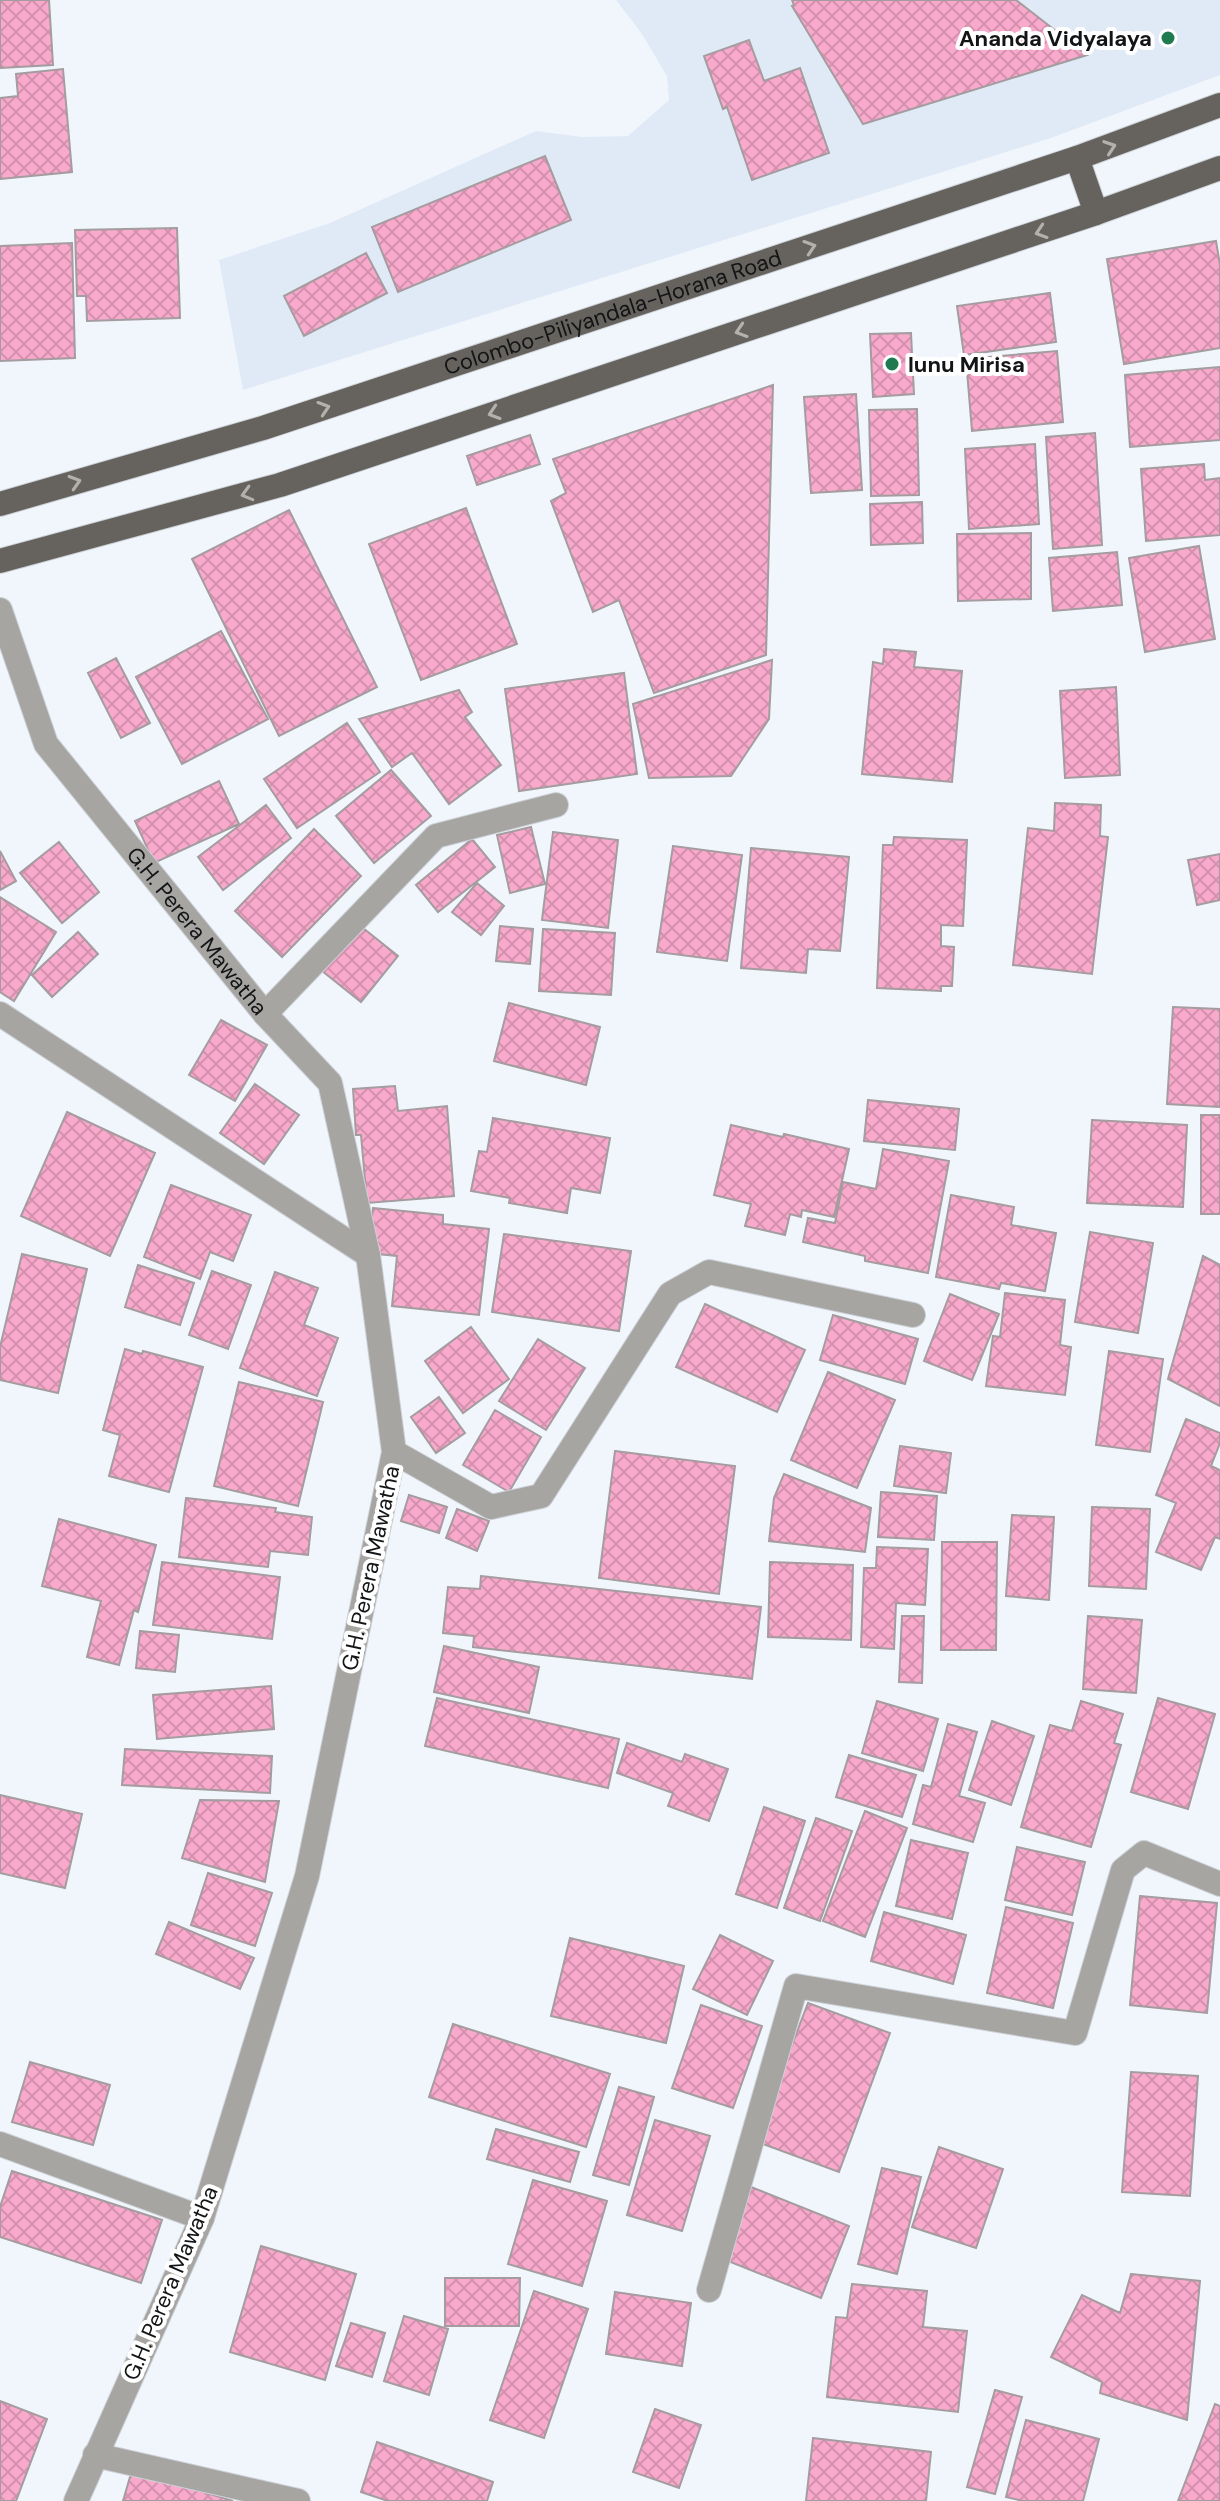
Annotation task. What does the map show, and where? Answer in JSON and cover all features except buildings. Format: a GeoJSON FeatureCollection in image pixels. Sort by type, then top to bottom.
{"type":"FeatureCollection","features":[{"type":"Feature","properties":{"kind":"main road","name":"Colombo-Piliyandala-Horana Road"},"geometry":{"type":"LineString","coordinates":[[0,504],[263,428],[1077,158],[1220,105]]}},
{"type":"Feature","properties":{"kind":"main road"},"geometry":{"type":"LineString","coordinates":[[1077,158],[1096,213]]}},
{"type":"Feature","properties":{"kind":"main road"},"geometry":{"type":"LineString","coordinates":[[0,561],[280,485],[1096,213],[1220,168]]}},
{"type":"Feature","properties":{"kind":"street","name":"G.H. Perera Mawatha"},"geometry":{"type":"LineString","coordinates":[[0,610],[46,744],[265,1014],[330,1083],[368,1255],[394,1452],[307,1876],[202,2218],[76,2501]]}},
{"type":"Feature","properties":{"kind":"street"},"geometry":{"type":"LineString","coordinates":[[265,1014],[436,836],[556,805]]}},
{"type":"Feature","properties":{"kind":"street"},"geometry":{"type":"LineString","coordinates":[[0,1014],[368,1255]]}},
{"type":"Feature","properties":{"kind":"street"},"geometry":{"type":"LineString","coordinates":[[394,1452],[491,1507],[541,1496],[670,1294],[709,1272],[913,1315]]}},
{"type":"Feature","properties":{"kind":"street"},"geometry":{"type":"LineString","coordinates":[[709,2290],[796,1986],[1075,2033],[1123,1870],[1144,1853],[1220,1884]]}},
{"type":"Feature","properties":{"kind":"street"},"geometry":{"type":"LineString","coordinates":[[0,2144],[202,2218]]}},
{"type":"Feature","properties":{"kind":"street"},"geometry":{"type":"LineString","coordinates":[[95,2455],[298,2501]]}},
{"type":"Feature","properties":{"kind":"shaded area"},"geometry":{"type":"Polygon","coordinates":[[[616,0],[1220,0],[1220,75],[1051,138],[243,390],[219,260],[330,223],[536,131],[582,137],[628,136],[669,100],[667,76],[642,34],[616,0]]]}},
{"type":"Feature","properties":{"kind":"place","name":"Ananda Vidyalaya"},"geometry":{"type":"Point","coordinates":[1168,38]}},
{"type":"Feature","properties":{"kind":"place","name":"lunu Mirisa"},"geometry":{"type":"Point","coordinates":[892,364]}}]}
